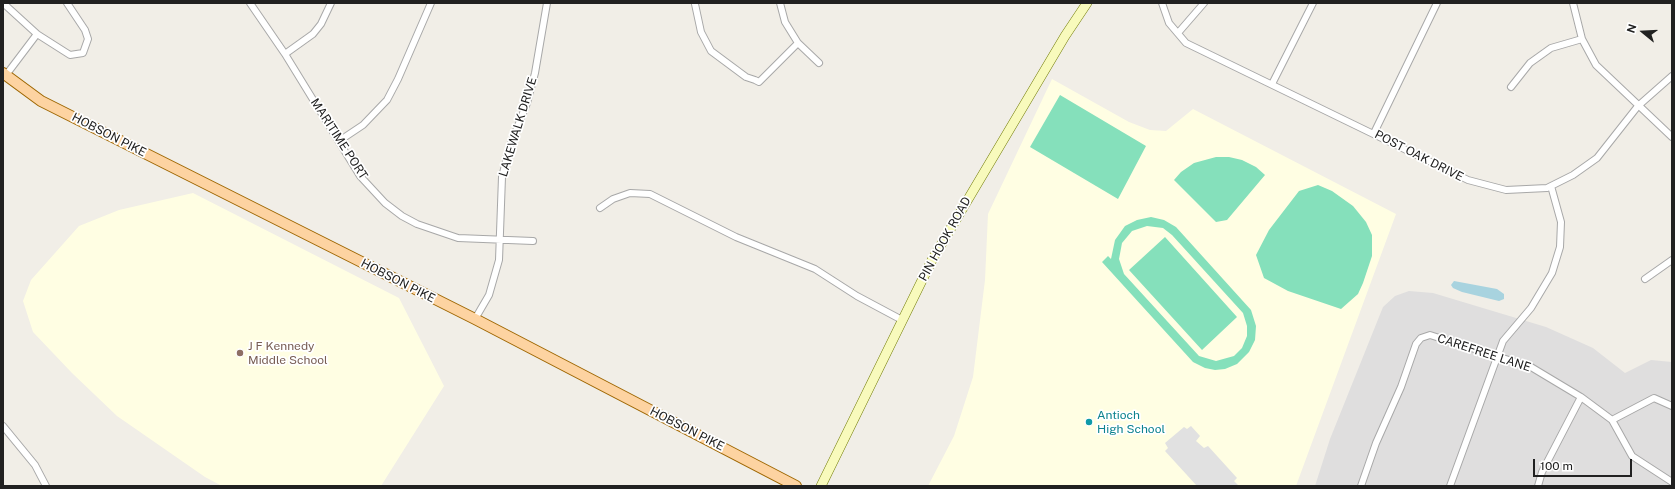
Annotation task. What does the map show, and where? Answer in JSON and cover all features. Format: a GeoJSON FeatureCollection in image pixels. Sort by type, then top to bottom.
{"type":"FeatureCollection","features":[{"type":"Feature","properties":{"kind":"main road","name":"HOBSON PIKE"},"geometry":{"type":"LineString","coordinates":[[5,74],[41,101],[474,319],[796,486]]}},
{"type":"Feature","properties":{"kind":"street"},"geometry":{"type":"LineString","coordinates":[[3,3],[37,34],[70,55],[83,53],[88,39],[85,30],[66,3]]}},
{"type":"Feature","properties":{"kind":"street","name":"MARITIME PORT"},"geometry":{"type":"LineString","coordinates":[[250,3],[285,54],[360,176],[386,203],[402,216],[416,224],[458,238],[499,241],[532,241]]}},
{"type":"Feature","properties":{"kind":"street"},"geometry":{"type":"LineString","coordinates":[[285,54],[312,34],[321,24],[330,3]]}},
{"type":"Feature","properties":{"kind":"street"},"geometry":{"type":"LineString","coordinates":[[339,141],[363,125],[388,100],[431,3]]}},
{"type":"Feature","properties":{"kind":"street","name":"LAKEWALK DRIVE"},"geometry":{"type":"LineString","coordinates":[[474,319],[489,295],[499,260],[502,177],[510,146],[527,104],[535,73],[547,3]]}},
{"type":"Feature","properties":{"kind":"street"},"geometry":{"type":"LineString","coordinates":[[780,3],[785,22],[798,43],[819,63]]}},
{"type":"Feature","properties":{"kind":"street","name":"PIN HOOK ROAD"},"geometry":{"type":"LineString","coordinates":[[821,486],[939,247],[1065,36],[1087,3]]}},
{"type":"Feature","properties":{"kind":"street","name":"POST OAK DRIVE"},"geometry":{"type":"LineString","coordinates":[[1162,3],[1169,23],[1186,43],[1468,180],[1506,190],[1551,186],[1573,175],[1597,158],[1638,106],[1672,76]]}},
{"type":"Feature","properties":{"kind":"street"},"geometry":{"type":"LineString","coordinates":[[1178,33],[1204,3]]}},
{"type":"Feature","properties":{"kind":"street"},"geometry":{"type":"LineString","coordinates":[[1272,84],[1313,3]]}},
{"type":"Feature","properties":{"kind":"street"},"geometry":{"type":"LineString","coordinates":[[1374,133],[1437,3]]}},
{"type":"Feature","properties":{"kind":"street"},"geometry":{"type":"LineString","coordinates":[[1573,3],[1582,39],[1596,65],[1672,137]]}},
{"type":"Feature","properties":{"kind":"street"},"geometry":{"type":"LineString","coordinates":[[695,4],[701,32],[711,52],[746,77],[759,82],[798,43]]}},
{"type":"Feature","properties":{"kind":"street"},"geometry":{"type":"LineString","coordinates":[[5,74],[37,34]]}},
{"type":"Feature","properties":{"kind":"street"},"geometry":{"type":"LineString","coordinates":[[1511,87],[1530,62],[1551,48],[1582,39]]}},
{"type":"Feature","properties":{"kind":"street"},"geometry":{"type":"LineString","coordinates":[[1450,486],[1503,341],[1530,308],[1552,273],[1560,247],[1561,222],[1551,186]]}},
{"type":"Feature","properties":{"kind":"street"},"geometry":{"type":"LineString","coordinates":[[600,208],[614,199],[630,193],[650,194],[736,238],[815,269],[857,296],[902,320]]}},
{"type":"Feature","properties":{"kind":"street"},"geometry":{"type":"LineString","coordinates":[[1645,279],[1672,260]]}},
{"type":"Feature","properties":{"kind":"street","name":"CAREFREE LANE"},"geometry":{"type":"LineString","coordinates":[[1361,486],[1376,443],[1401,387],[1418,340],[1430,335],[1531,367],[1581,397],[1612,420],[1632,456],[1672,482]]}},
{"type":"Feature","properties":{"kind":"street"},"geometry":{"type":"LineString","coordinates":[[1538,486],[1542,472],[1581,397]]}},
{"type":"Feature","properties":{"kind":"street"},"geometry":{"type":"LineString","coordinates":[[1612,420],[1654,398],[1672,406]]}},
{"type":"Feature","properties":{"kind":"street"},"geometry":{"type":"LineString","coordinates":[[3,426],[35,464],[46,486]]}},
{"type":"Feature","properties":{"kind":"shaded area"},"geometry":{"type":"Polygon","coordinates":[[[1052,79],[1129,122],[1150,130],[1166,131],[1193,109],[1396,214],[1296,486],[928,486],[954,436],[973,377],[985,280],[988,214],[1052,79]]]}},
{"type":"Feature","properties":{"kind":"shaded area","name":"J F Kennedy Middle School"},"geometry":{"type":"Polygon","coordinates":[[[193,193],[399,298],[444,386],[381,486],[222,486],[205,477],[117,416],[72,373],[33,332],[23,301],[31,280],[79,226],[119,210],[193,193]]]}},
{"type":"Feature","properties":{"kind":"shaded area"},"geometry":{"type":"Polygon","coordinates":[[[1409,291],[1433,293],[1546,327],[1593,348],[1625,373],[1651,360],[1672,362],[1672,486],[1315,486],[1330,439],[1383,307],[1395,296],[1409,291]]]}},
{"type":"Feature","properties":{"kind":"shaded area"},"geometry":{"type":"Polygon","coordinates":[[[1191,426],[1200,436],[1196,441],[1204,448],[1208,446],[1237,478],[1234,481],[1239,486],[1197,486],[1165,451],[1168,448],[1165,443],[1184,427],[1187,429],[1191,426]]]}},
{"type":"Feature","properties":{"kind":"green space"},"geometry":{"type":"Polygon","coordinates":[[[1060,95],[1146,146],[1118,199],[1030,147],[1060,95]]]}},
{"type":"Feature","properties":{"kind":"green space"},"geometry":{"type":"Polygon","coordinates":[[[1216,157],[1229,157],[1242,160],[1256,167],[1265,175],[1227,220],[1216,222],[1174,180],[1181,172],[1194,163],[1216,157]]]}},
{"type":"Feature","properties":{"kind":"green space"},"geometry":{"type":"Polygon","coordinates":[[[1318,185],[1332,191],[1353,206],[1366,222],[1372,235],[1372,256],[1363,283],[1358,294],[1341,309],[1288,291],[1264,278],[1256,255],[1269,230],[1299,191],[1318,185]]]}},
{"type":"Feature","properties":{"kind":"green space"},"geometry":{"type":"Polygon","coordinates":[[[1151,217],[1164,220],[1176,227],[1251,310],[1256,326],[1255,340],[1249,352],[1237,364],[1225,369],[1215,370],[1205,368],[1193,362],[1102,262],[1108,256],[1111,259],[1115,240],[1125,226],[1137,220],[1151,217]],[[1147,226],[1132,231],[1122,243],[1119,259],[1124,274],[1199,356],[1216,361],[1234,356],[1242,348],[1247,336],[1247,326],[1243,313],[1172,235],[1163,228],[1147,226]]]}},
{"type":"Feature","properties":{"kind":"green space"},"geometry":{"type":"Polygon","coordinates":[[[1165,237],[1237,317],[1202,350],[1129,270],[1165,237]]]}},
{"type":"Feature","properties":{"kind":"water"},"geometry":{"type":"Polygon","coordinates":[[[1454,281],[1497,289],[1504,294],[1504,299],[1499,301],[1462,292],[1453,288],[1451,285],[1454,281]]]}},
{"type":"Feature","properties":{"kind":"place","name":"J F Kennedy Middle School"},"geometry":{"type":"Point","coordinates":[240,353]}},
{"type":"Feature","properties":{"kind":"place","name":"Antioch High School"},"geometry":{"type":"Point","coordinates":[1089,422]}}]}
